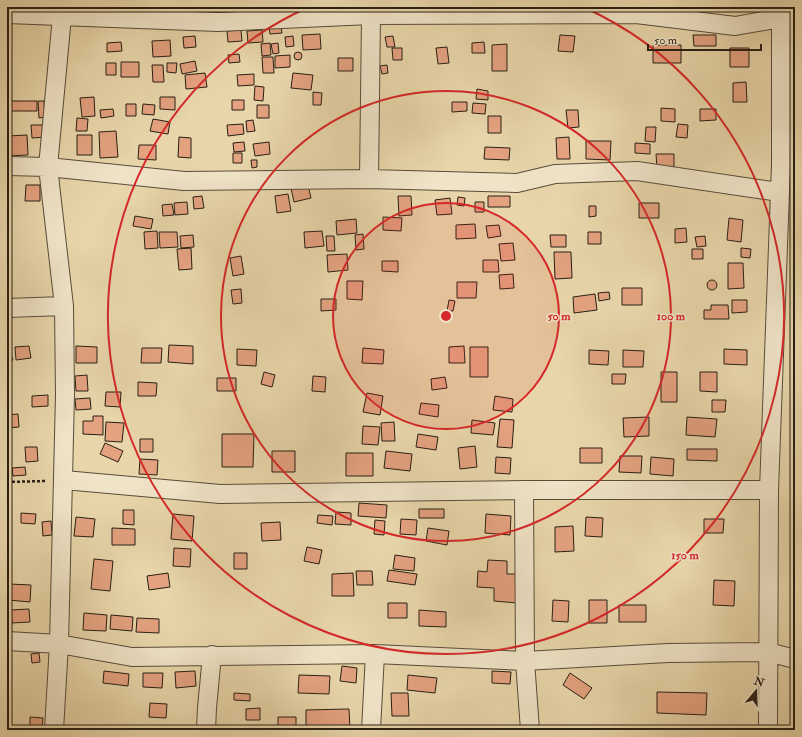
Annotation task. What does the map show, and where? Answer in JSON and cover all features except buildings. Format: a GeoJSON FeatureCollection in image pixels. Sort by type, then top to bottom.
{"type":"FeatureCollection","features":[{"type":"Feature","properties":{"kind":"street"},"geometry":{"type":"LineString","coordinates":[[7,14],[218,22],[371,16],[636,14],[736,26],[781,12],[788,166],[779,192],[769,490],[768,730]]}},
{"type":"Feature","properties":{"kind":"street"},"geometry":{"type":"LineString","coordinates":[[54,730],[59,644],[65,395],[64,306],[48,167],[62,16]]}},
{"type":"Feature","properties":{"kind":"street"},"geometry":{"type":"LineString","coordinates":[[369,179],[371,16]]}},
{"type":"Feature","properties":{"kind":"street"},"geometry":{"type":"LineString","coordinates":[[7,166],[48,167],[184,181],[369,179],[517,183],[555,174],[637,171],[779,192]]}},
{"type":"Feature","properties":{"kind":"street"},"geometry":{"type":"LineString","coordinates":[[7,308],[64,306]]}},
{"type":"Feature","properties":{"kind":"street"},"geometry":{"type":"LineString","coordinates":[[64,480],[220,494],[524,490],[769,490]]}},
{"type":"Feature","properties":{"kind":"street"},"geometry":{"type":"LineString","coordinates":[[524,490],[525,661],[530,730]]}},
{"type":"Feature","properties":{"kind":"street"},"geometry":{"type":"LineString","coordinates":[[7,641],[59,644],[132,657],[375,654],[525,661],[668,653],[768,652],[795,659]]}},
{"type":"Feature","properties":{"kind":"street"},"geometry":{"type":"LineString","coordinates":[[370,730],[375,654]]}},
{"type":"Feature","properties":{"kind":"street"},"geometry":{"type":"LineString","coordinates":[[206,730],[206,708],[212,655]]}},
{"type":"Feature","properties":{"kind":"path"},"geometry":{"type":"LineString","coordinates":[[7,482],[64,480]]}}]}
